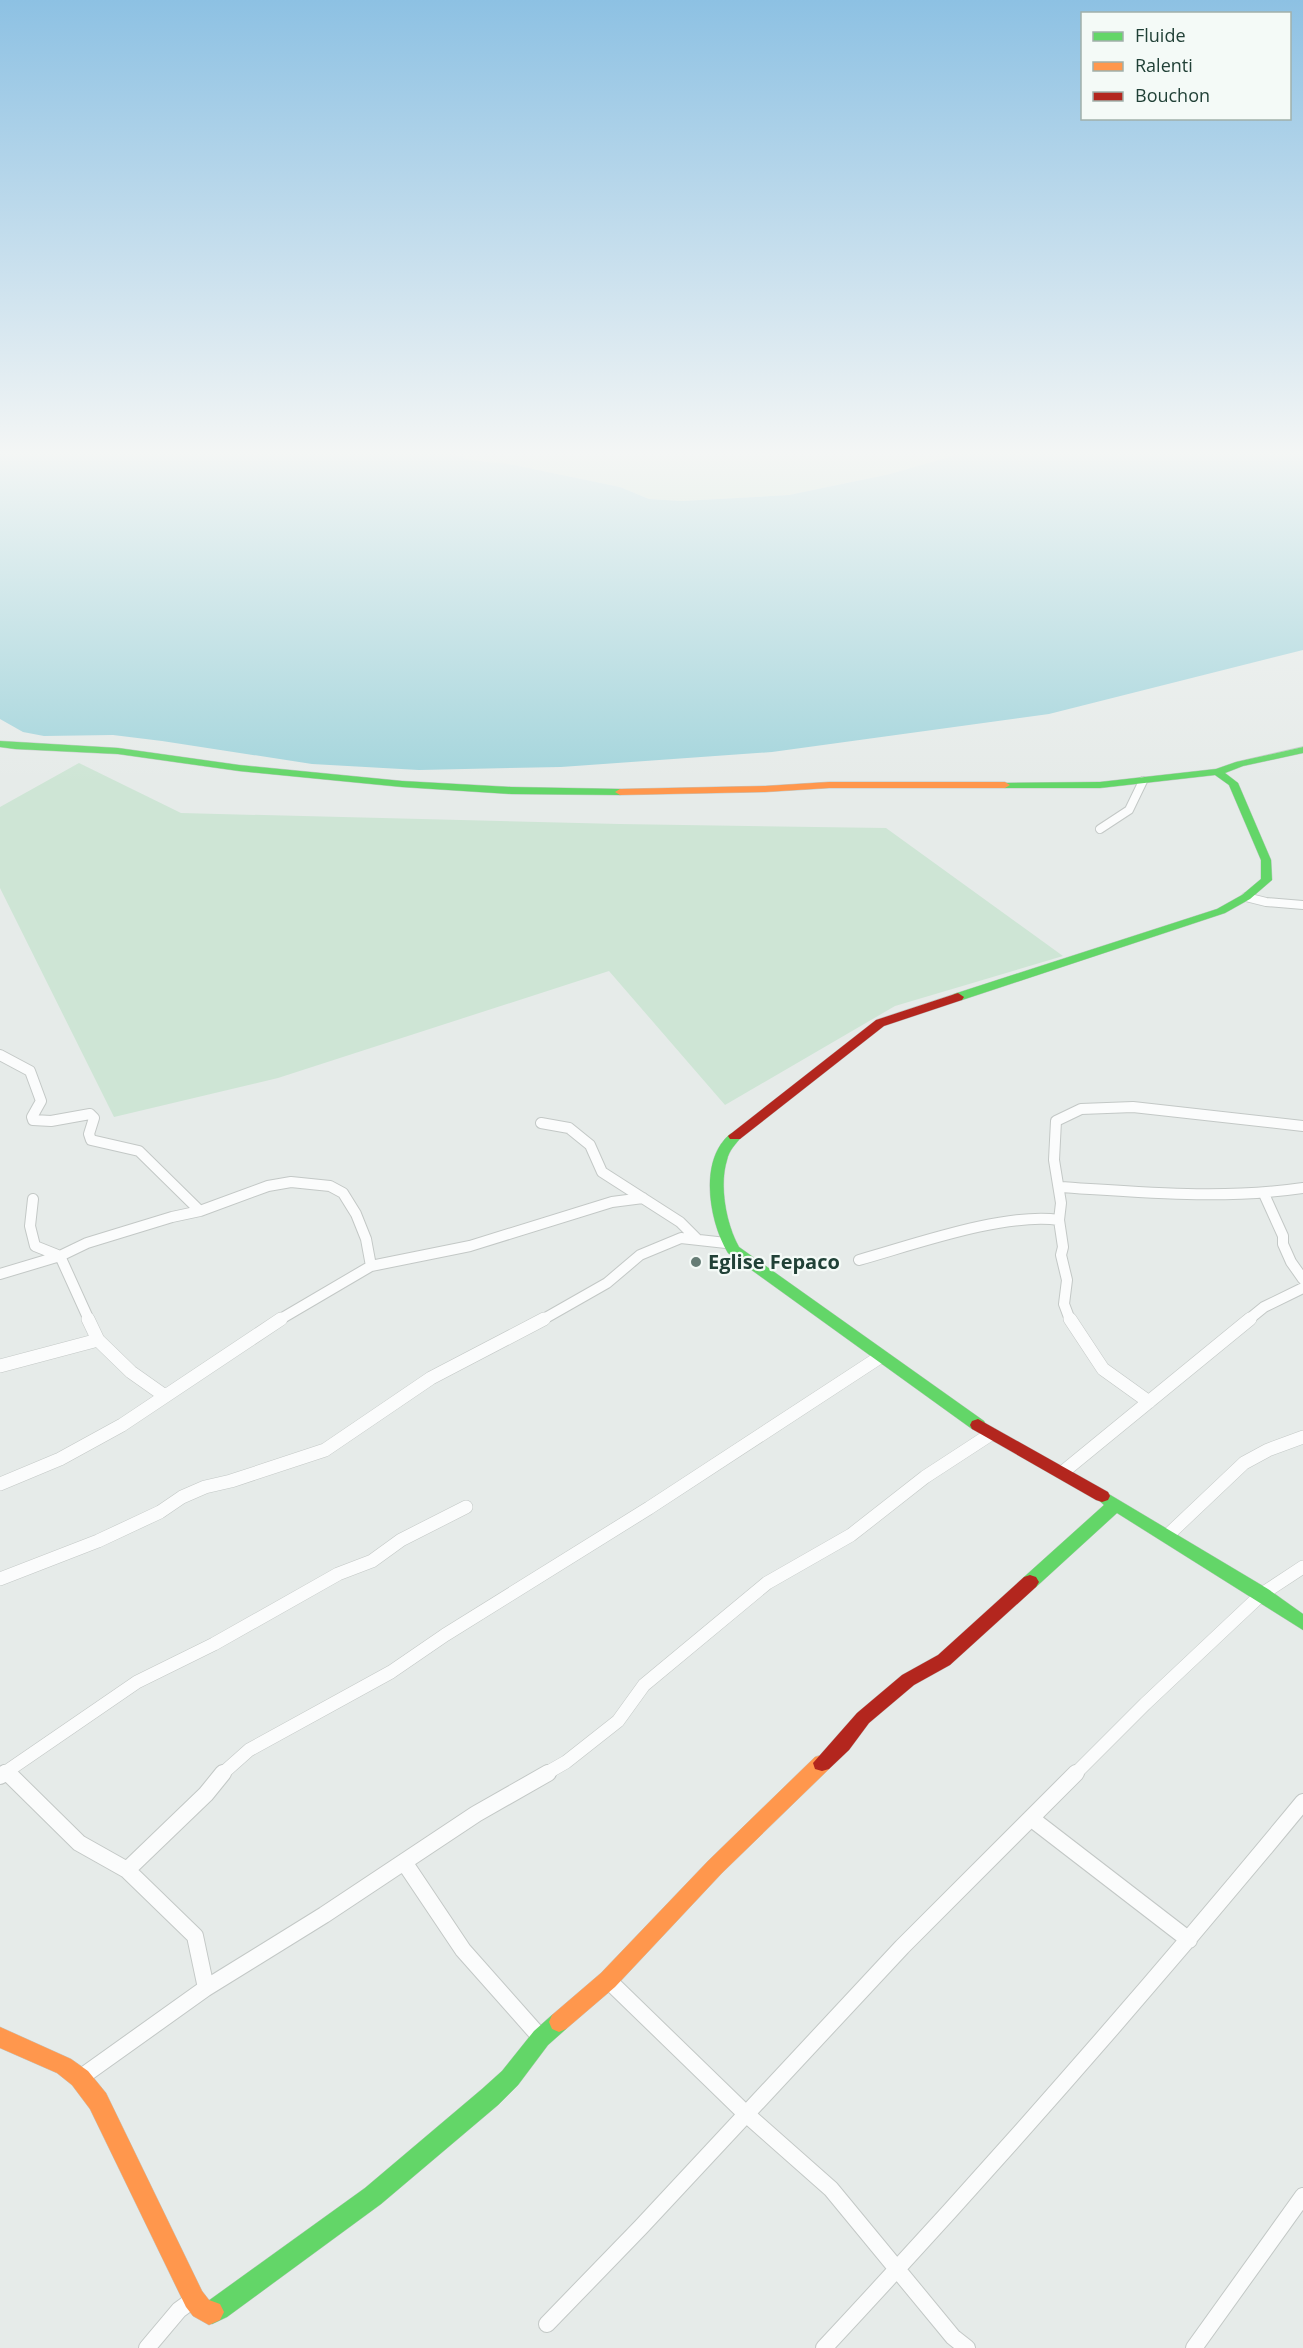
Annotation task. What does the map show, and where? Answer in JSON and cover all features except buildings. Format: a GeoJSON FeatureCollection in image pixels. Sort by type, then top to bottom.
{"type":"FeatureCollection","features":[{"type":"Feature","properties":{"kind":"street"},"geometry":{"type":"LineString","coordinates":[[0,744],[19,747],[116,751],[357,781],[483,790],[663,792],[829,785],[1100,786],[1217,772],[1240,764],[1303,750]]}},
{"type":"Feature","properties":{"kind":"street"},"geometry":{"type":"LineString","coordinates":[[1217,772],[1233,783],[1266,860],[1267,880],[1246,897],[1221,911],[880,1023],[750,1120],[724,1146],[717,1165],[716,1186],[726,1243],[737,1255],[880,1358],[991,1434],[1063,1472],[1168,1535],[1262,1594],[1303,1623]]}},
{"type":"Feature","properties":{"kind":"street"},"geometry":{"type":"LineString","coordinates":[[1100,830],[1129,810],[1143,781]]}},
{"type":"Feature","properties":{"kind":"street"},"geometry":{"type":"LineString","coordinates":[[1246,897],[1266,902],[1303,905]]}},
{"type":"Feature","properties":{"kind":"street"},"geometry":{"type":"LineString","coordinates":[[0,1055],[30,1071],[40,1101],[32,1117],[33,1120],[51,1121],[90,1114],[94,1118],[89,1134],[91,1140],[140,1151],[200,1211]]}},
{"type":"Feature","properties":{"kind":"street"},"geometry":{"type":"LineString","coordinates":[[1149,1402],[1103,1369],[1072,1324],[1064,1304],[1067,1280],[1061,1256],[1063,1248],[1059,1220],[1061,1211],[1054,1160],[1056,1121],[1082,1109],[1133,1107],[1303,1126]]}},
{"type":"Feature","properties":{"kind":"street"},"geometry":{"type":"LineString","coordinates":[[541,1123],[569,1128],[590,1145],[602,1172],[680,1222],[697,1239]]}},
{"type":"Feature","properties":{"kind":"street"},"geometry":{"type":"LineString","coordinates":[[0,1274],[60,1256],[87,1243],[171,1217],[200,1211],[281,1183],[330,1186],[343,1193],[356,1214],[366,1239],[370,1266]]}},
{"type":"Feature","properties":{"kind":"street"},"geometry":{"type":"LineString","coordinates":[[1059,1187],[1134,1194],[1264,1194],[1303,1188]]}},
{"type":"Feature","properties":{"kind":"street"},"geometry":{"type":"LineString","coordinates":[[1264,1194],[1283,1236],[1283,1244],[1291,1262],[1303,1280]]}},
{"type":"Feature","properties":{"kind":"street"},"geometry":{"type":"LineString","coordinates":[[0,1484],[60,1459],[122,1425],[298,1307],[370,1266],[470,1246],[612,1202],[643,1198]]}},
{"type":"Feature","properties":{"kind":"street"},"geometry":{"type":"LineString","coordinates":[[33,1199],[30,1226],[35,1246],[60,1256],[98,1340],[131,1372],[165,1396]]}},
{"type":"Feature","properties":{"kind":"street"},"geometry":{"type":"LineString","coordinates":[[859,1260],[992,1224],[1046,1218],[1059,1220]]}},
{"type":"Feature","properties":{"kind":"street"},"geometry":{"type":"LineString","coordinates":[[0,1579],[98,1541],[160,1512],[182,1497],[205,1487],[231,1481],[325,1450],[431,1378],[510,1338],[607,1283],[640,1255],[681,1238],[726,1243]]}},
{"type":"Feature","properties":{"kind":"street"},"geometry":{"type":"LineString","coordinates":[[1063,1472],[1264,1307],[1303,1288]]}},
{"type":"Feature","properties":{"kind":"street"},"geometry":{"type":"LineString","coordinates":[[0,1366],[98,1340]]}},
{"type":"Feature","properties":{"kind":"street"},"geometry":{"type":"LineString","coordinates":[[127,1870],[249,1750],[391,1672],[445,1635],[649,1508],[880,1358]]}},
{"type":"Feature","properties":{"kind":"street"},"geometry":{"type":"LineString","coordinates":[[80,2078],[206,1988],[476,1814],[566,1762],[618,1721],[644,1685],[767,1583],[851,1535],[925,1477],[991,1434]]}},
{"type":"Feature","properties":{"kind":"street"},"geometry":{"type":"LineString","coordinates":[[1168,1535],[1244,1463],[1268,1450],[1303,1437]]}},
{"type":"Feature","properties":{"kind":"street"},"geometry":{"type":"LineString","coordinates":[[0,2037],[64,2066],[80,2078],[98,2101],[194,2299],[201,2308],[209,2313],[219,2309],[266,2277],[373,2196],[490,2097],[510,2078],[541,2038],[608,1980],[715,1867],[842,1744],[886,1696],[908,1680],[944,1660],[1115,1505]]}},
{"type":"Feature","properties":{"kind":"street"},"geometry":{"type":"LineString","coordinates":[[206,1988],[195,1936],[127,1870],[79,1843],[3,1774],[137,1682],[214,1644],[338,1574],[372,1561],[401,1540],[466,1507]]}},
{"type":"Feature","properties":{"kind":"street"},"geometry":{"type":"LineString","coordinates":[[547,2324],[641,2227],[902,1947],[1145,1704],[1262,1594],[1303,1567]]}},
{"type":"Feature","properties":{"kind":"street"},"geometry":{"type":"LineString","coordinates":[[824,2348],[898,2269],[1189,1940],[1303,1802]]}},
{"type":"Feature","properties":{"kind":"street"},"geometry":{"type":"LineString","coordinates":[[1032,1819],[1189,1940]]}},
{"type":"Feature","properties":{"kind":"street"},"geometry":{"type":"LineString","coordinates":[[404,1862],[463,1950],[541,2038]]}},
{"type":"Feature","properties":{"kind":"street"},"geometry":{"type":"LineString","coordinates":[[608,1980],[745,2113],[831,2188],[953,2337],[967,2348]]}},
{"type":"Feature","properties":{"kind":"street"},"geometry":{"type":"LineString","coordinates":[[1194,2348],[1303,2196]]}},
{"type":"Feature","properties":{"kind":"street"},"geometry":{"type":"LineString","coordinates":[[147,2348],[179,2310],[194,2299]]}},
{"type":"Feature","properties":{"kind":"green space"},"geometry":{"type":"Polygon","coordinates":[[[79,763],[181,813],[886,828],[1063,956],[895,1006],[725,1105],[609,971],[278,1078],[114,1117],[0,888],[0,807],[79,763]]]}},
{"type":"Feature","properties":{"kind":"water"},"geometry":{"type":"Polygon","coordinates":[[[0,563],[1303,563],[1303,650],[1049,714],[772,752],[561,767],[419,770],[312,764],[113,735],[44,736],[23,732],[0,719],[0,563]]]}},
{"type":"Feature","properties":{"kind":"traffic: fast"},"geometry":{"type":"LineString","coordinates":[[0,744],[118,751],[239,768],[402,784],[511,791],[620,792]]}},
{"type":"Feature","properties":{"kind":"traffic: fast"},"geometry":{"type":"LineString","coordinates":[[1005,785],[1100,785],[1217,772],[1240,764],[1303,750]]}},
{"type":"Feature","properties":{"kind":"traffic: fast"},"geometry":{"type":"LineString","coordinates":[[958,997],[1221,911],[1246,897],[1267,880],[1266,860],[1233,783],[1217,772]]}},
{"type":"Feature","properties":{"kind":"traffic: fast"},"geometry":{"type":"LineString","coordinates":[[735,1136],[721,1156],[718,1172],[718,1195],[722,1220],[733,1250],[978,1425]]}},
{"type":"Feature","properties":{"kind":"traffic: fast"},"geometry":{"type":"LineString","coordinates":[[1102,1496],[1262,1594],[1303,1623]]}},
{"type":"Feature","properties":{"kind":"traffic: fast"},"geometry":{"type":"LineString","coordinates":[[1030,1582],[1115,1505]]}},
{"type":"Feature","properties":{"kind":"traffic: fast"},"geometry":{"type":"LineString","coordinates":[[212,2312],[373,2196],[490,2097],[510,2078],[541,2038],[559,2022]]}},
{"type":"Feature","properties":{"kind":"traffic: slow"},"geometry":{"type":"LineString","coordinates":[[620,792],[765,789],[829,785],[1005,785]]}},
{"type":"Feature","properties":{"kind":"traffic: slow"},"geometry":{"type":"LineString","coordinates":[[559,2022],[608,1980],[715,1867],[822,1763]]}},
{"type":"Feature","properties":{"kind":"traffic: slow"},"geometry":{"type":"LineString","coordinates":[[0,2037],[64,2066],[80,2078],[98,2101],[194,2299],[201,2308],[209,2313],[212,2312]]}},
{"type":"Feature","properties":{"kind":"traffic: jam"},"geometry":{"type":"LineString","coordinates":[[735,1136],[880,1023],[958,997]]}},
{"type":"Feature","properties":{"kind":"traffic: jam"},"geometry":{"type":"LineString","coordinates":[[978,1425],[1102,1496]]}},
{"type":"Feature","properties":{"kind":"traffic: jam"},"geometry":{"type":"LineString","coordinates":[[822,1763],[842,1744],[863,1718],[908,1680],[944,1660],[1030,1582]]}},
{"type":"Feature","properties":{"kind":"place","name":"Eglise Fepaco"},"geometry":{"type":"Point","coordinates":[696,1262]}}]}
